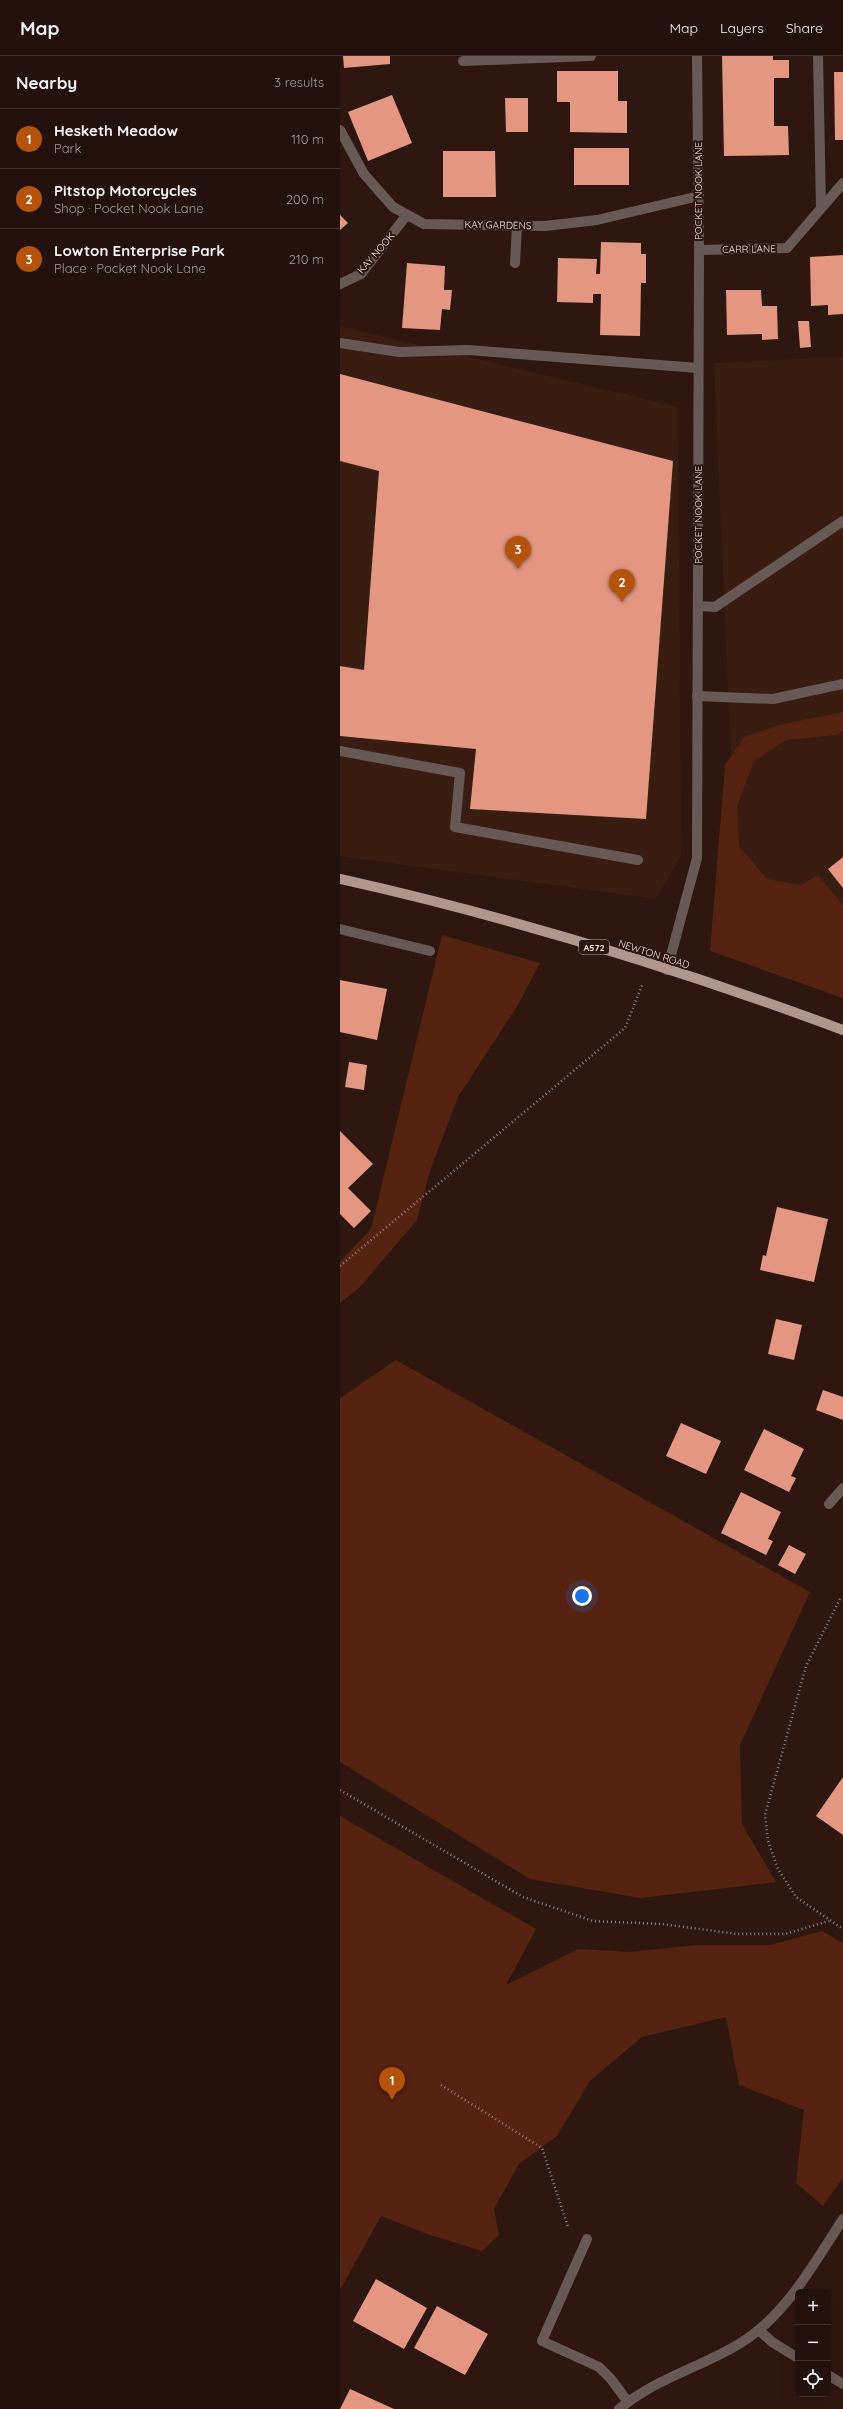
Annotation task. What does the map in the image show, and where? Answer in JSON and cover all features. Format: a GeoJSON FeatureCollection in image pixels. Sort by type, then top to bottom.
{"type":"FeatureCollection","features":[{"type":"Feature","properties":{"kind":"main road","name":"NEWTON ROAD"},"geometry":{"type":"LineString","coordinates":[[340,879],[513,922],[667,970],[843,1030]]}},
{"type":"Feature","properties":{"kind":"street"},"geometry":{"type":"LineString","coordinates":[[464,61],[591,56]]}},
{"type":"Feature","properties":{"kind":"street","name":"POCKET NOOK LANE"},"geometry":{"type":"LineString","coordinates":[[667,970],[697,858],[699,196],[697,56]]}},
{"type":"Feature","properties":{"kind":"street"},"geometry":{"type":"LineString","coordinates":[[818,56],[821,208]]}},
{"type":"Feature","properties":{"kind":"street","name":"KAY GARDENS"},"geometry":{"type":"LineString","coordinates":[[340,130],[364,174],[392,207],[406,216],[424,224],[545,226],[597,220],[699,196]]}},
{"type":"Feature","properties":{"kind":"street","name":"CARR LANE"},"geometry":{"type":"LineString","coordinates":[[699,250],[787,248],[843,183]]}},
{"type":"Feature","properties":{"kind":"street","name":"KAY NOOK"},"geometry":{"type":"LineString","coordinates":[[340,284],[361,274],[406,216]]}},
{"type":"Feature","properties":{"kind":"street"},"geometry":{"type":"LineString","coordinates":[[515,263],[517,226]]}},
{"type":"Feature","properties":{"kind":"street"},"geometry":{"type":"LineString","coordinates":[[340,343],[399,352],[468,350],[698,368]]}},
{"type":"Feature","properties":{"kind":"street"},"geometry":{"type":"LineString","coordinates":[[698,606],[715,607],[843,521]]}},
{"type":"Feature","properties":{"kind":"street"},"geometry":{"type":"LineString","coordinates":[[697,696],[773,699],[843,684]]}},
{"type":"Feature","properties":{"kind":"street"},"geometry":{"type":"LineString","coordinates":[[340,752],[460,773],[455,827],[638,860]]}},
{"type":"Feature","properties":{"kind":"street"},"geometry":{"type":"LineString","coordinates":[[340,929],[430,951]]}},
{"type":"Feature","properties":{"kind":"street"},"geometry":{"type":"LineString","coordinates":[[829,1504],[843,1488]]}},
{"type":"Feature","properties":{"kind":"street"},"geometry":{"type":"LineString","coordinates":[[619,2409],[628,2402],[684,2369],[740,2344],[760,2330],[808,2274],[843,2219]]}},
{"type":"Feature","properties":{"kind":"street"},"geometry":{"type":"LineString","coordinates":[[587,2239],[542,2341],[599,2367],[611,2379],[628,2402]]}},
{"type":"Feature","properties":{"kind":"street"},"geometry":{"type":"LineString","coordinates":[[760,2330],[772,2342],[795,2356]]}},
{"type":"Feature","properties":{"kind":"street"},"geometry":{"type":"LineString","coordinates":[[831,2377],[843,2384]]}},
{"type":"Feature","properties":{"kind":"path"},"geometry":{"type":"LineString","coordinates":[[340,1266],[625,1028],[636,999]]}},
{"type":"Feature","properties":{"kind":"path"},"geometry":{"type":"LineString","coordinates":[[840,1599],[806,1666],[765,1815],[768,1841],[778,1869],[796,1897],[829,1921],[843,1929]]}},
{"type":"Feature","properties":{"kind":"path"},"geometry":{"type":"LineString","coordinates":[[340,1790],[523,1897],[593,1921],[662,1924],[738,1934],[786,1934],[829,1921]]}},
{"type":"Feature","properties":{"kind":"path"},"geometry":{"type":"LineString","coordinates":[[441,2085],[542,2148],[569,2229]]}},
{"type":"Feature","properties":{"kind":"shaded area"},"geometry":{"type":"Polygon","coordinates":[[[340,326],[678,407],[681,856],[656,899],[340,856],[340,326]]]}},
{"type":"Feature","properties":{"kind":"shaded area"},"geometry":{"type":"Polygon","coordinates":[[[843,357],[843,957],[736,871],[714,363],[843,357]]]}},
{"type":"Feature","properties":{"kind":"shaded area"},"geometry":{"type":"Polygon","coordinates":[[[843,712],[843,731],[836,735],[786,740],[754,761],[737,806],[739,846],[767,879],[801,885],[818,875],[843,905],[843,998],[710,951],[725,765],[744,737],[783,724],[843,712]]]}},
{"type":"Feature","properties":{"kind":"shaded area"},"geometry":{"type":"Polygon","coordinates":[[[442,935],[540,963],[518,1005],[458,1097],[430,1171],[417,1220],[360,1287],[340,1303],[340,1262],[371,1229],[442,935]]]}},
{"type":"Feature","properties":{"kind":"shaded area"},"geometry":{"type":"Polygon","coordinates":[[[396,1360],[810,1592],[740,1745],[742,1824],[776,1882],[640,1898],[530,1879],[340,1762],[340,1398],[396,1360]]]}},
{"type":"Feature","properties":{"kind":"shaded area"},"geometry":{"type":"Polygon","coordinates":[[[340,1816],[536,1929],[506,1985],[578,1949],[630,1952],[697,1945],[770,1945],[822,1931],[843,1943],[843,2178],[823,2206],[796,2183],[804,2110],[739,2085],[726,2017],[642,2037],[590,2081],[557,2136],[519,2164],[494,2209],[499,2235],[482,2251],[427,2234],[381,2216],[340,2290],[340,1816]]]}},
{"type":"Feature","properties":{"kind":"building"},"geometry":{"type":"Polygon","coordinates":[[[343,56],[390,56],[390,64],[344,68],[343,56]]]}},
{"type":"Feature","properties":{"kind":"building"},"geometry":{"type":"Polygon","coordinates":[[[722,56],[773,56],[773,60],[789,60],[789,78],[774,78],[774,126],[788,126],[789,155],[724,156],[722,56]]]}},
{"type":"Feature","properties":{"kind":"building"},"geometry":{"type":"Polygon","coordinates":[[[557,71],[618,71],[618,101],[627,101],[627,133],[570,132],[570,102],[557,102],[557,71]]]}},
{"type":"Feature","properties":{"kind":"building"},"geometry":{"type":"Polygon","coordinates":[[[834,72],[843,72],[843,140],[835,140],[834,72]]]}},
{"type":"Feature","properties":{"kind":"building"},"geometry":{"type":"Polygon","coordinates":[[[392,95],[412,143],[368,161],[348,112],[392,95]]]}},
{"type":"Feature","properties":{"kind":"building"},"geometry":{"type":"Polygon","coordinates":[[[505,98],[528,98],[528,132],[506,132],[505,98]]]}},
{"type":"Feature","properties":{"kind":"building"},"geometry":{"type":"Polygon","coordinates":[[[574,148],[629,148],[629,185],[574,185],[574,148]]]}},
{"type":"Feature","properties":{"kind":"building"},"geometry":{"type":"Polygon","coordinates":[[[443,151],[495,151],[496,197],[443,197],[443,151]]]}},
{"type":"Feature","properties":{"kind":"building"},"geometry":{"type":"Polygon","coordinates":[[[340,215],[348,223],[340,230],[340,215]]]}},
{"type":"Feature","properties":{"kind":"building"},"geometry":{"type":"Polygon","coordinates":[[[601,242],[641,243],[641,254],[646,254],[646,283],[641,283],[640,336],[600,335],[601,294],[593,294],[593,303],[557,302],[558,258],[597,259],[596,274],[600,274],[601,242]]]}},
{"type":"Feature","properties":{"kind":"building"},"geometry":{"type":"Polygon","coordinates":[[[843,255],[843,314],[828,315],[828,305],[811,306],[810,257],[843,255]]]}},
{"type":"Feature","properties":{"kind":"building"},"geometry":{"type":"Polygon","coordinates":[[[407,263],[445,266],[444,290],[452,290],[450,310],[442,309],[440,330],[402,328],[407,263]]]}},
{"type":"Feature","properties":{"kind":"building"},"geometry":{"type":"Polygon","coordinates":[[[726,290],[761,290],[762,306],[777,306],[778,339],[762,340],[762,334],[727,335],[726,290]]]}},
{"type":"Feature","properties":{"kind":"building"},"geometry":{"type":"Polygon","coordinates":[[[798,321],[809,321],[811,347],[800,348],[798,321]]]}},
{"type":"Feature","properties":{"kind":"building"},"geometry":{"type":"Polygon","coordinates":[[[340,374],[673,461],[646,819],[470,809],[476,749],[340,736],[340,666],[364,670],[379,471],[340,461],[340,374]]]}},
{"type":"Feature","properties":{"kind":"building"},"geometry":{"type":"Polygon","coordinates":[[[843,857],[843,888],[828,869],[843,857]]]}},
{"type":"Feature","properties":{"kind":"building"},"geometry":{"type":"Polygon","coordinates":[[[340,980],[387,989],[377,1040],[340,1032],[340,980]]]}},
{"type":"Feature","properties":{"kind":"building"},"geometry":{"type":"Polygon","coordinates":[[[349,1062],[367,1065],[364,1090],[345,1087],[349,1062]]]}},
{"type":"Feature","properties":{"kind":"building"},"geometry":{"type":"Polygon","coordinates":[[[340,1131],[373,1164],[348,1188],[371,1211],[354,1228],[340,1214],[340,1131]]]}},
{"type":"Feature","properties":{"kind":"building"},"geometry":{"type":"Polygon","coordinates":[[[777,1207],[828,1219],[814,1282],[760,1270],[763,1255],[766,1256],[777,1207]]]}},
{"type":"Feature","properties":{"kind":"building"},"geometry":{"type":"Polygon","coordinates":[[[776,1319],[802,1325],[794,1360],[768,1354],[776,1319]]]}},
{"type":"Feature","properties":{"kind":"building"},"geometry":{"type":"Polygon","coordinates":[[[823,1390],[843,1397],[843,1420],[816,1410],[823,1390]]]}},
{"type":"Feature","properties":{"kind":"building"},"geometry":{"type":"Polygon","coordinates":[[[681,1423],[721,1441],[706,1474],[666,1456],[681,1423]]]}},
{"type":"Feature","properties":{"kind":"building"},"geometry":{"type":"Polygon","coordinates":[[[764,1429],[804,1449],[791,1476],[796,1478],[789,1492],[744,1470],[764,1429]]]}},
{"type":"Feature","properties":{"kind":"building"},"geometry":{"type":"Polygon","coordinates":[[[741,1492],[781,1512],[768,1539],[773,1541],[766,1555],[721,1533],[741,1492]]]}},
{"type":"Feature","properties":{"kind":"building"},"geometry":{"type":"Polygon","coordinates":[[[789,1545],[806,1554],[795,1574],[778,1565],[789,1545]]]}},
{"type":"Feature","properties":{"kind":"building"},"geometry":{"type":"Polygon","coordinates":[[[843,1777],[843,1835],[816,1816],[843,1777]]]}},
{"type":"Feature","properties":{"kind":"building"},"geometry":{"type":"Polygon","coordinates":[[[376,2279],[427,2308],[404,2349],[353,2321],[376,2279]]]}},
{"type":"Feature","properties":{"kind":"building"},"geometry":{"type":"Polygon","coordinates":[[[437,2306],[488,2334],[465,2375],[414,2348],[437,2306]]]}},
{"type":"Feature","properties":{"kind":"building"},"geometry":{"type":"Polygon","coordinates":[[[350,2389],[394,2409],[340,2409],[350,2389]]]}},
{"type":"Feature","properties":{"kind":"place","name":"Lowton Enterprise Park"},"geometry":{"type":"Point","coordinates":[518,569]}},
{"type":"Feature","properties":{"kind":"place","name":"Pitstop Motorcycles"},"geometry":{"type":"Point","coordinates":[622,602]}},
{"type":"Feature","properties":{"kind":"place","name":"Hesketh Meadow"},"geometry":{"type":"Point","coordinates":[392,2100]}}]}
